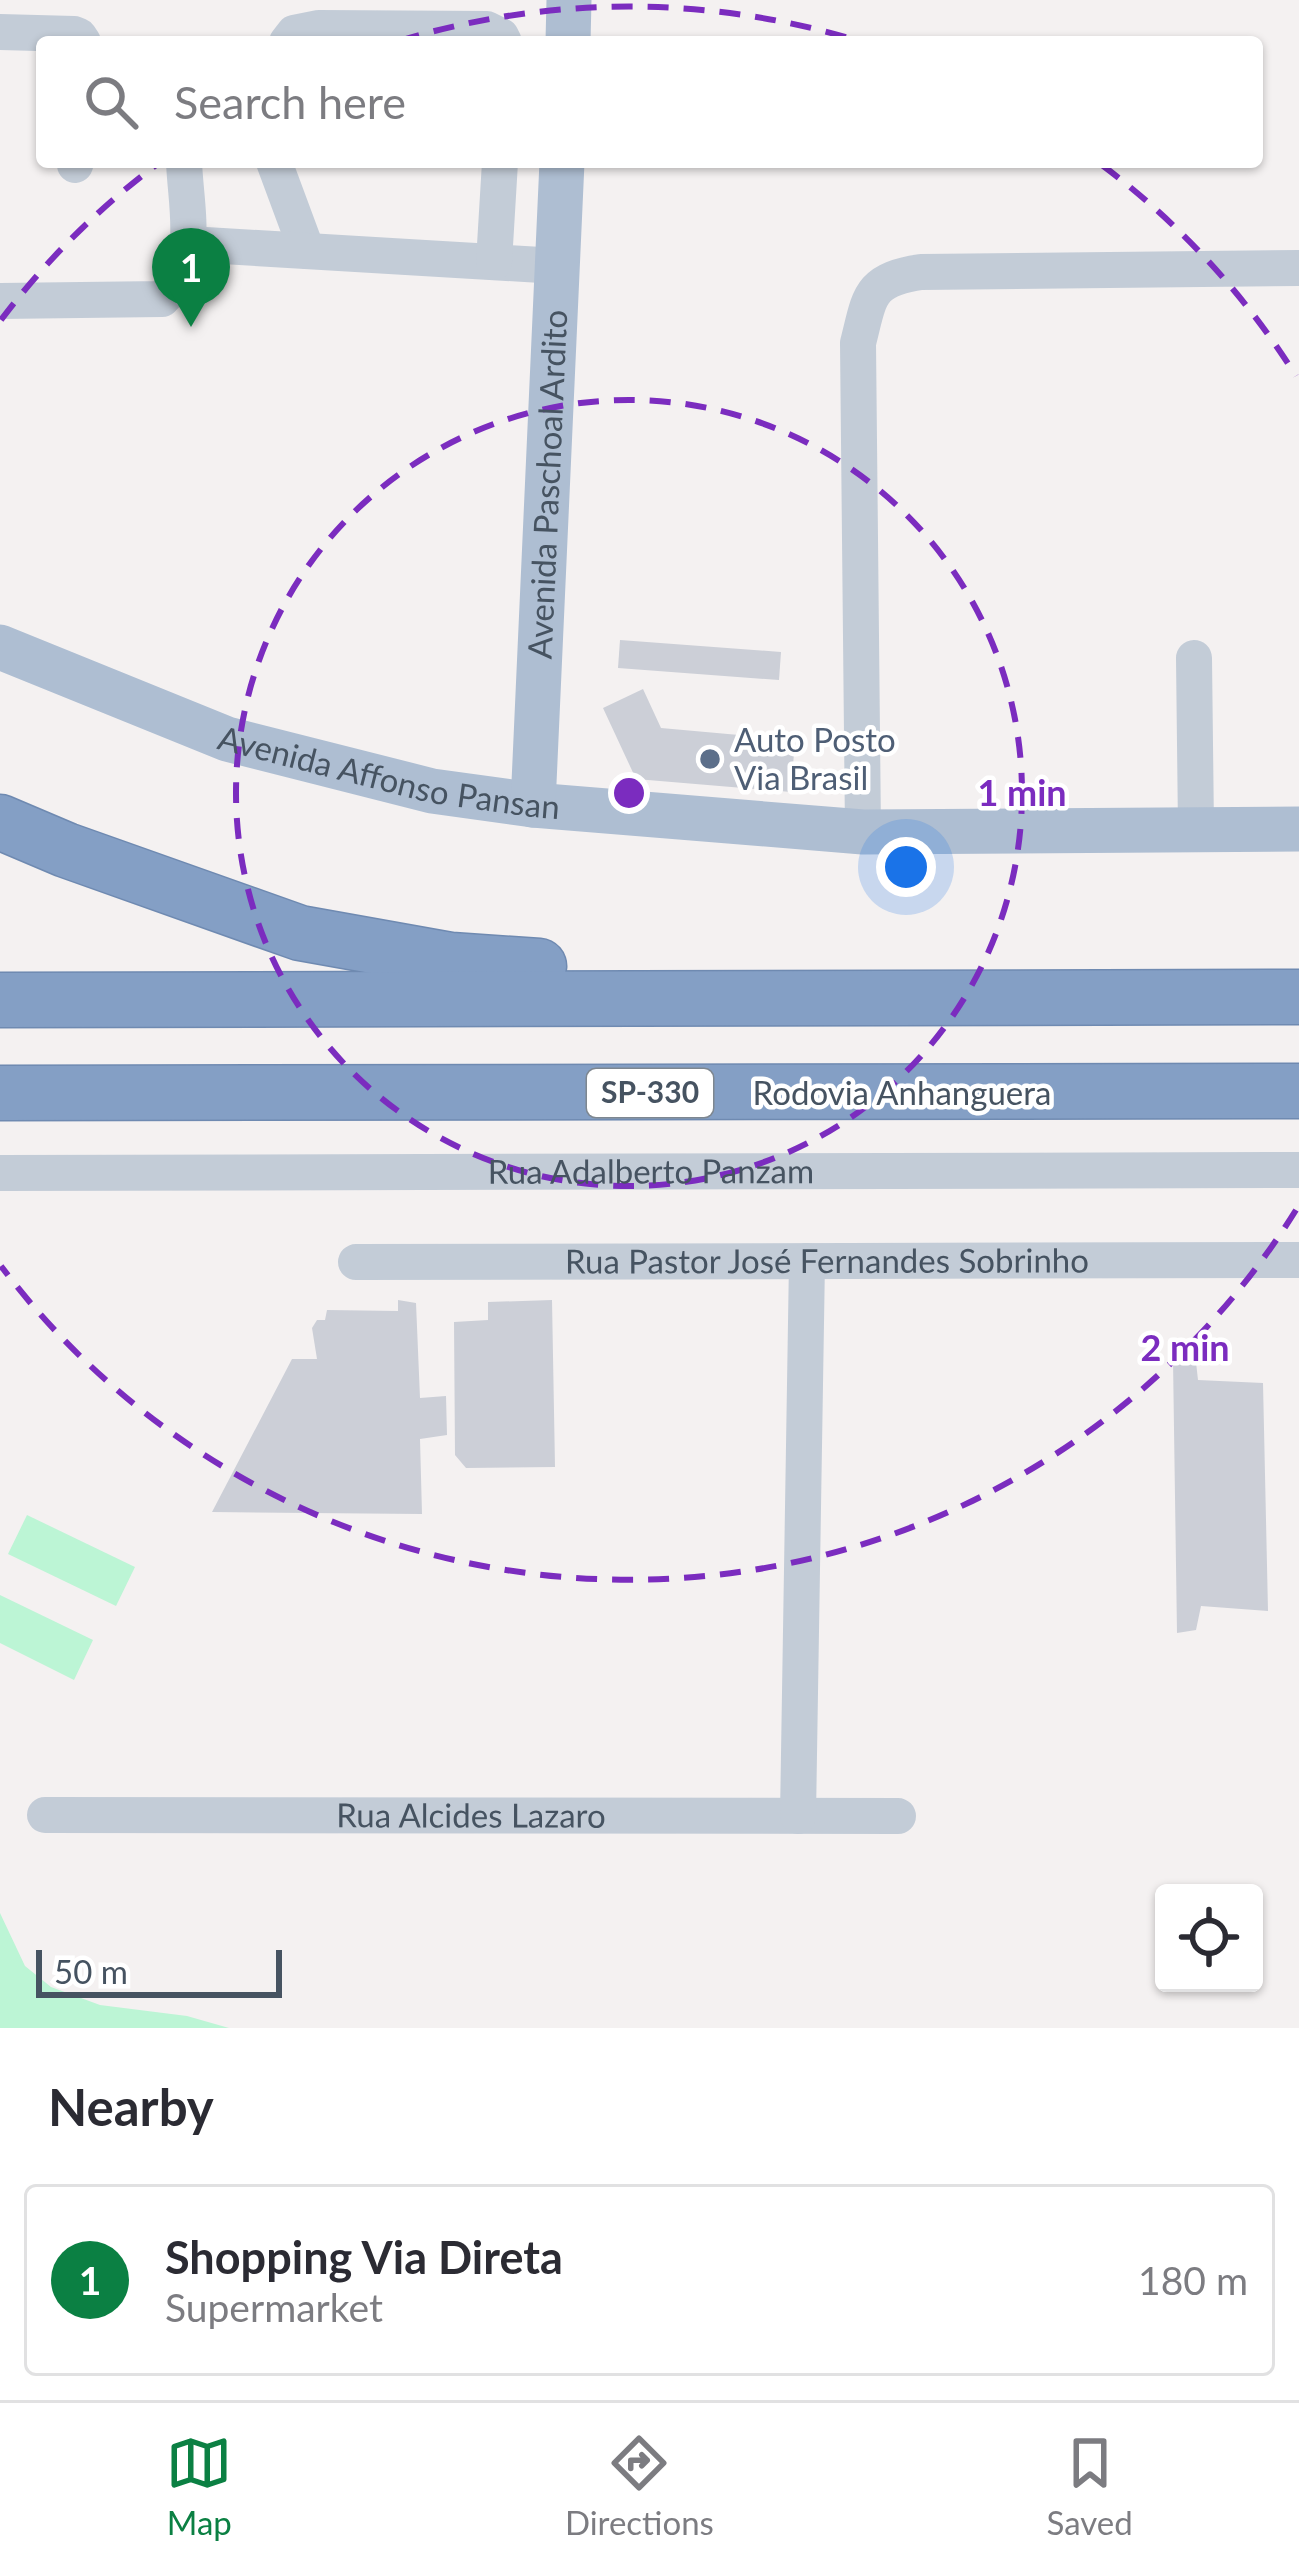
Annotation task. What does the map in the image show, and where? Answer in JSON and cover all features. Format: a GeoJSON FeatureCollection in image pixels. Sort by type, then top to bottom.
{"type":"FeatureCollection","features":[{"type":"Feature","properties":{"kind":"highway"},"geometry":{"type":"LineString","coordinates":[[0,822],[300,933],[451,960],[539,966],[619,998]]}},
{"type":"Feature","properties":{"kind":"highway"},"geometry":{"type":"LineString","coordinates":[[0,1000],[1299,998]]}},
{"type":"Feature","properties":{"kind":"highway","name":"Rodovia Anhanguera"},"geometry":{"type":"LineString","coordinates":[[0,1093],[1299,1090]]}},
{"type":"Feature","properties":{"kind":"main road"},"geometry":{"type":"LineString","coordinates":[[568,36],[569,0]]}},
{"type":"Feature","properties":{"kind":"main road","name":"Avenida Paschoal Ardito"},"geometry":{"type":"LineString","coordinates":[[533,805],[562,168]]}},
{"type":"Feature","properties":{"kind":"main road","name":"Avenida Affonso Pansan"},"geometry":{"type":"LineString","coordinates":[[0,647],[227,739],[432,791],[533,805],[862,832],[1299,829]]}},
{"type":"Feature","properties":{"kind":"street"},"geometry":{"type":"LineString","coordinates":[[292,36],[319,28],[487,29],[501,36]]}},
{"type":"Feature","properties":{"kind":"street"},"geometry":{"type":"LineString","coordinates":[[0,32],[79,36]]}},
{"type":"Feature","properties":{"kind":"street"},"geometry":{"type":"LineString","coordinates":[[0,301],[163,299],[178,284],[189,244],[184,168]]}},
{"type":"Feature","properties":{"kind":"street"},"geometry":{"type":"LineString","coordinates":[[276,168],[307,251]]}},
{"type":"Feature","properties":{"kind":"street"},"geometry":{"type":"LineString","coordinates":[[494,262],[500,168]]}},
{"type":"Feature","properties":{"kind":"street"},"geometry":{"type":"LineString","coordinates":[[189,244],[558,266]]}},
{"type":"Feature","properties":{"kind":"street"},"geometry":{"type":"LineString","coordinates":[[862,832],[858,343],[870,296],[892,276],[921,272],[1299,268]]}},
{"type":"Feature","properties":{"kind":"street"},"geometry":{"type":"LineString","coordinates":[[1194,658],[1196,829]]}},
{"type":"Feature","properties":{"kind":"street","name":"Rua Adalberto Panzam"},"geometry":{"type":"LineString","coordinates":[[0,1173],[1299,1170]]}},
{"type":"Feature","properties":{"kind":"street","name":"Rua Pastor José Fernandes Sobrinho"},"geometry":{"type":"LineString","coordinates":[[356,1262],[1299,1260]]}},
{"type":"Feature","properties":{"kind":"street"},"geometry":{"type":"LineString","coordinates":[[798,1816],[807,1262]]}},
{"type":"Feature","properties":{"kind":"street","name":"Rua Alcides Lazaro"},"geometry":{"type":"LineString","coordinates":[[45,1815],[898,1816]]}},
{"type":"Feature","properties":{"kind":"green space"},"geometry":{"type":"Polygon","coordinates":[[[27,1515],[135,1567],[116,1606],[8,1554],[27,1515]]]}},
{"type":"Feature","properties":{"kind":"green space"},"geometry":{"type":"Polygon","coordinates":[[[0,1595],[93,1640],[74,1680],[0,1643],[0,1595]]]}},
{"type":"Feature","properties":{"kind":"green space"},"geometry":{"type":"Polygon","coordinates":[[[0,1913],[25,1966],[51,1987],[100,2005],[187,2016],[229,2028],[0,2028],[0,1913]]]}},
{"type":"Feature","properties":{"kind":"building"},"geometry":{"type":"Polygon","coordinates":[[[620,640],[781,652],[779,680],[618,668],[620,640]]]}},
{"type":"Feature","properties":{"kind":"building","name":"Auto Posto Via Brasil"},"geometry":{"type":"Polygon","coordinates":[[[643,689],[661,728],[795,740],[791,792],[636,779],[603,708],[643,689]]]}},
{"type":"Feature","properties":{"kind":"building"},"geometry":{"type":"Polygon","coordinates":[[[398,1300],[416,1303],[420,1398],[446,1396],[447,1435],[420,1439],[422,1514],[212,1512],[292,1359],[317,1359],[312,1328],[317,1320],[325,1320],[327,1310],[398,1311],[398,1300]]]}},
{"type":"Feature","properties":{"kind":"building"},"geometry":{"type":"Polygon","coordinates":[[[552,1300],[555,1467],[466,1468],[455,1455],[454,1322],[488,1320],[488,1302],[552,1300]]]}},
{"type":"Feature","properties":{"kind":"building"},"geometry":{"type":"Polygon","coordinates":[[[1173,1360],[1196,1362],[1198,1380],[1263,1383],[1268,1611],[1201,1606],[1196,1630],[1177,1633],[1173,1360]]]}},
{"type":"Feature","properties":{"kind":"place","name":"Shopping Via Direta"},"geometry":{"type":"Point","coordinates":[191,327]}},
{"type":"Feature","properties":{"kind":"place","name":"Auto Posto Via Brasil"},"geometry":{"type":"Point","coordinates":[710,759]}}]}
